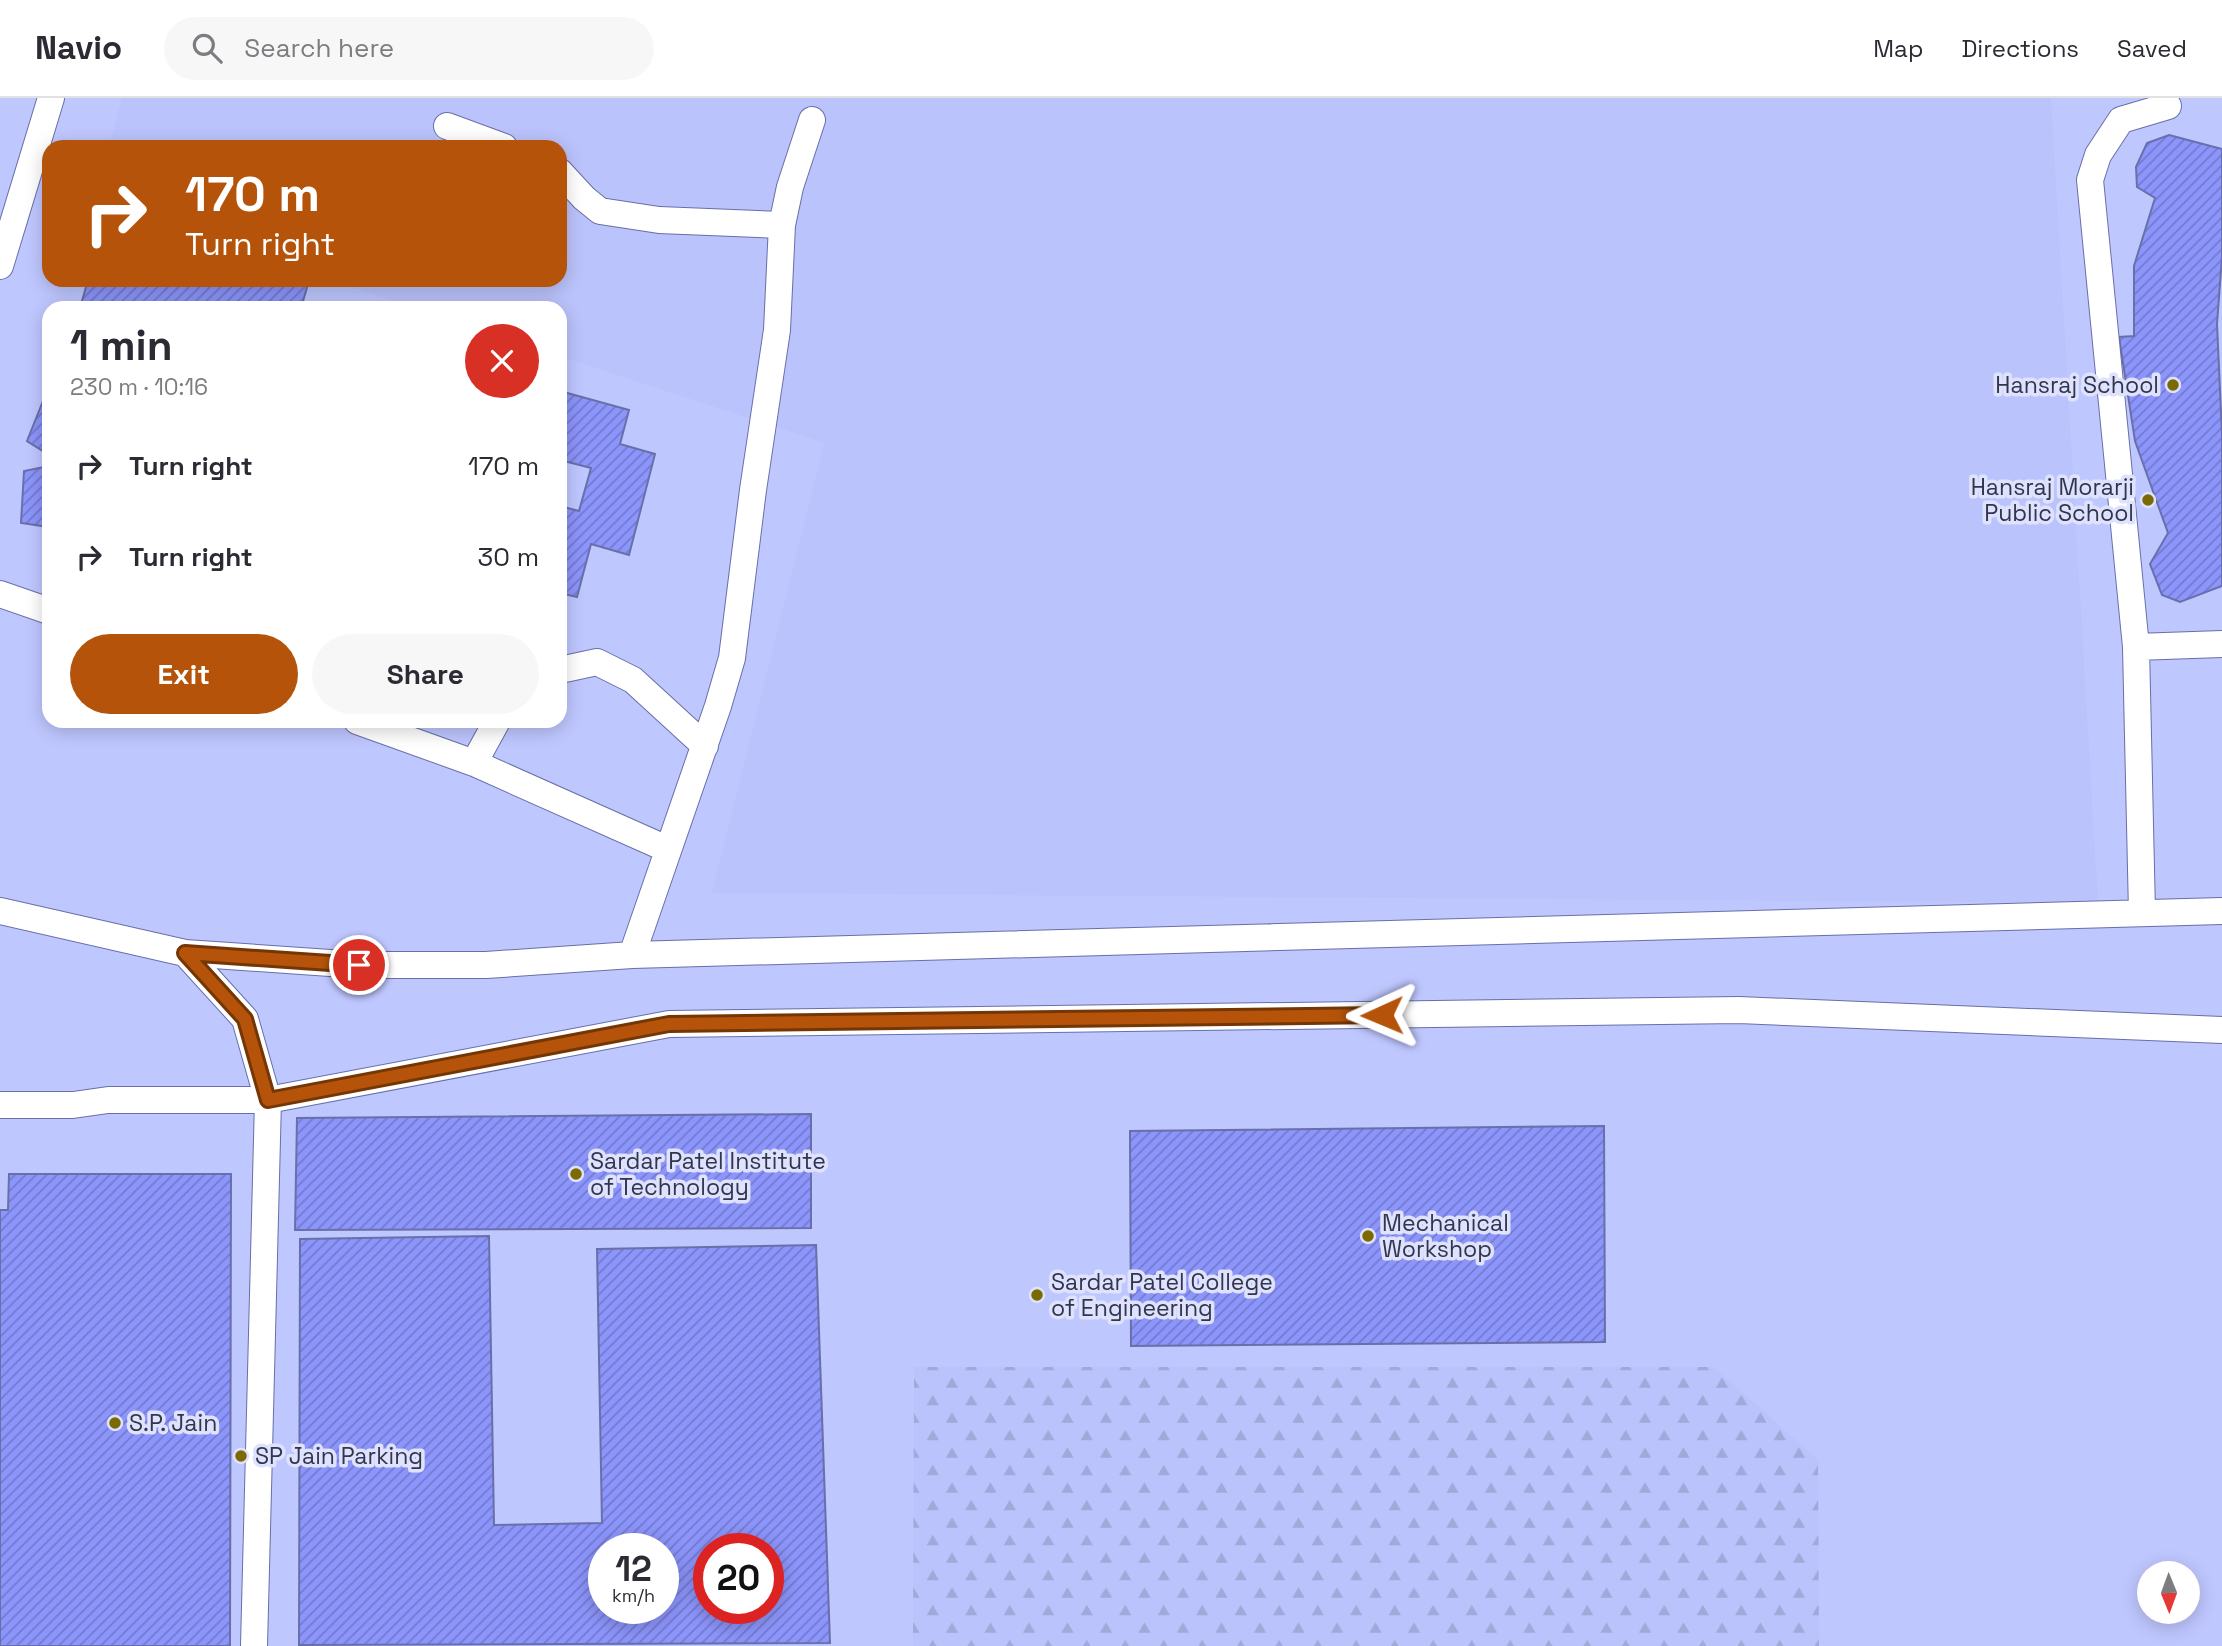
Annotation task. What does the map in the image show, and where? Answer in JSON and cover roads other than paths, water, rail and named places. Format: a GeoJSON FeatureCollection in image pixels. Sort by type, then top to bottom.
{"type":"FeatureCollection","features":[{"type":"Feature","properties":{"kind":"lane"},"geometry":{"type":"LineString","coordinates":[[0,266],[51,98]]}},
{"type":"Feature","properties":{"kind":"lane"},"geometry":{"type":"LineString","coordinates":[[2142,913],[2136,648],[2090,180],[2098,155],[2121,120],[2168,106]]}},
{"type":"Feature","properties":{"kind":"lane"},"geometry":{"type":"LineString","coordinates":[[632,956],[705,746],[732,658],[777,330],[782,225],[790,187],[812,121]]}},
{"type":"Feature","properties":{"kind":"lane"},"geometry":{"type":"LineString","coordinates":[[447,126],[485,140]]}},
{"type":"Feature","properties":{"kind":"lane"},"geometry":{"type":"LineString","coordinates":[[567,180],[600,211],[659,220],[782,225]]}},
{"type":"Feature","properties":{"kind":"lane"},"geometry":{"type":"LineString","coordinates":[[0,594],[42,609]]}},
{"type":"Feature","properties":{"kind":"lane"},"geometry":{"type":"LineString","coordinates":[[2136,648],[2222,644]]}},
{"type":"Feature","properties":{"kind":"lane"},"geometry":{"type":"LineString","coordinates":[[567,668],[597,662],[633,680],[705,746]]}},
{"type":"Feature","properties":{"kind":"lane"},"geometry":{"type":"LineString","coordinates":[[376,728],[474,763],[667,849]]}},
{"type":"Feature","properties":{"kind":"lane"},"geometry":{"type":"LineString","coordinates":[[474,763],[493,728]]}},
{"type":"Feature","properties":{"kind":"lane"},"geometry":{"type":"LineString","coordinates":[[0,911],[185,953],[359,965],[486,965],[632,956],[2222,911]]}},
{"type":"Feature","properties":{"kind":"lane"},"geometry":{"type":"LineString","coordinates":[[185,953],[245,1019],[268,1100],[254,1646]]}},
{"type":"Feature","properties":{"kind":"lane"},"geometry":{"type":"LineString","coordinates":[[0,1105],[73,1105],[108,1100],[268,1100],[669,1024],[1739,1010],[2222,1030]]}},
{"type":"Feature","properties":{"kind":"place","name":"Hansraj School"},"geometry":{"type":"Point","coordinates":[2173,385]}},
{"type":"Feature","properties":{"kind":"place","name":"Hansraj Morarji Public School"},"geometry":{"type":"Point","coordinates":[2148,500]}},
{"type":"Feature","properties":{"kind":"place","name":"Sardar Patel Institute of Technology"},"geometry":{"type":"Point","coordinates":[576,1174]}},
{"type":"Feature","properties":{"kind":"place","name":"Mechanical Workshop"},"geometry":{"type":"Point","coordinates":[1368,1236]}},
{"type":"Feature","properties":{"kind":"place","name":"Sardar Patel College of Engineering"},"geometry":{"type":"Point","coordinates":[1037,1295]}},
{"type":"Feature","properties":{"kind":"place","name":"S.P. Jain"},"geometry":{"type":"Point","coordinates":[115,1423]}},
{"type":"Feature","properties":{"kind":"place","name":"SP Jain Parking"},"geometry":{"type":"Point","coordinates":[241,1456]}}]}
